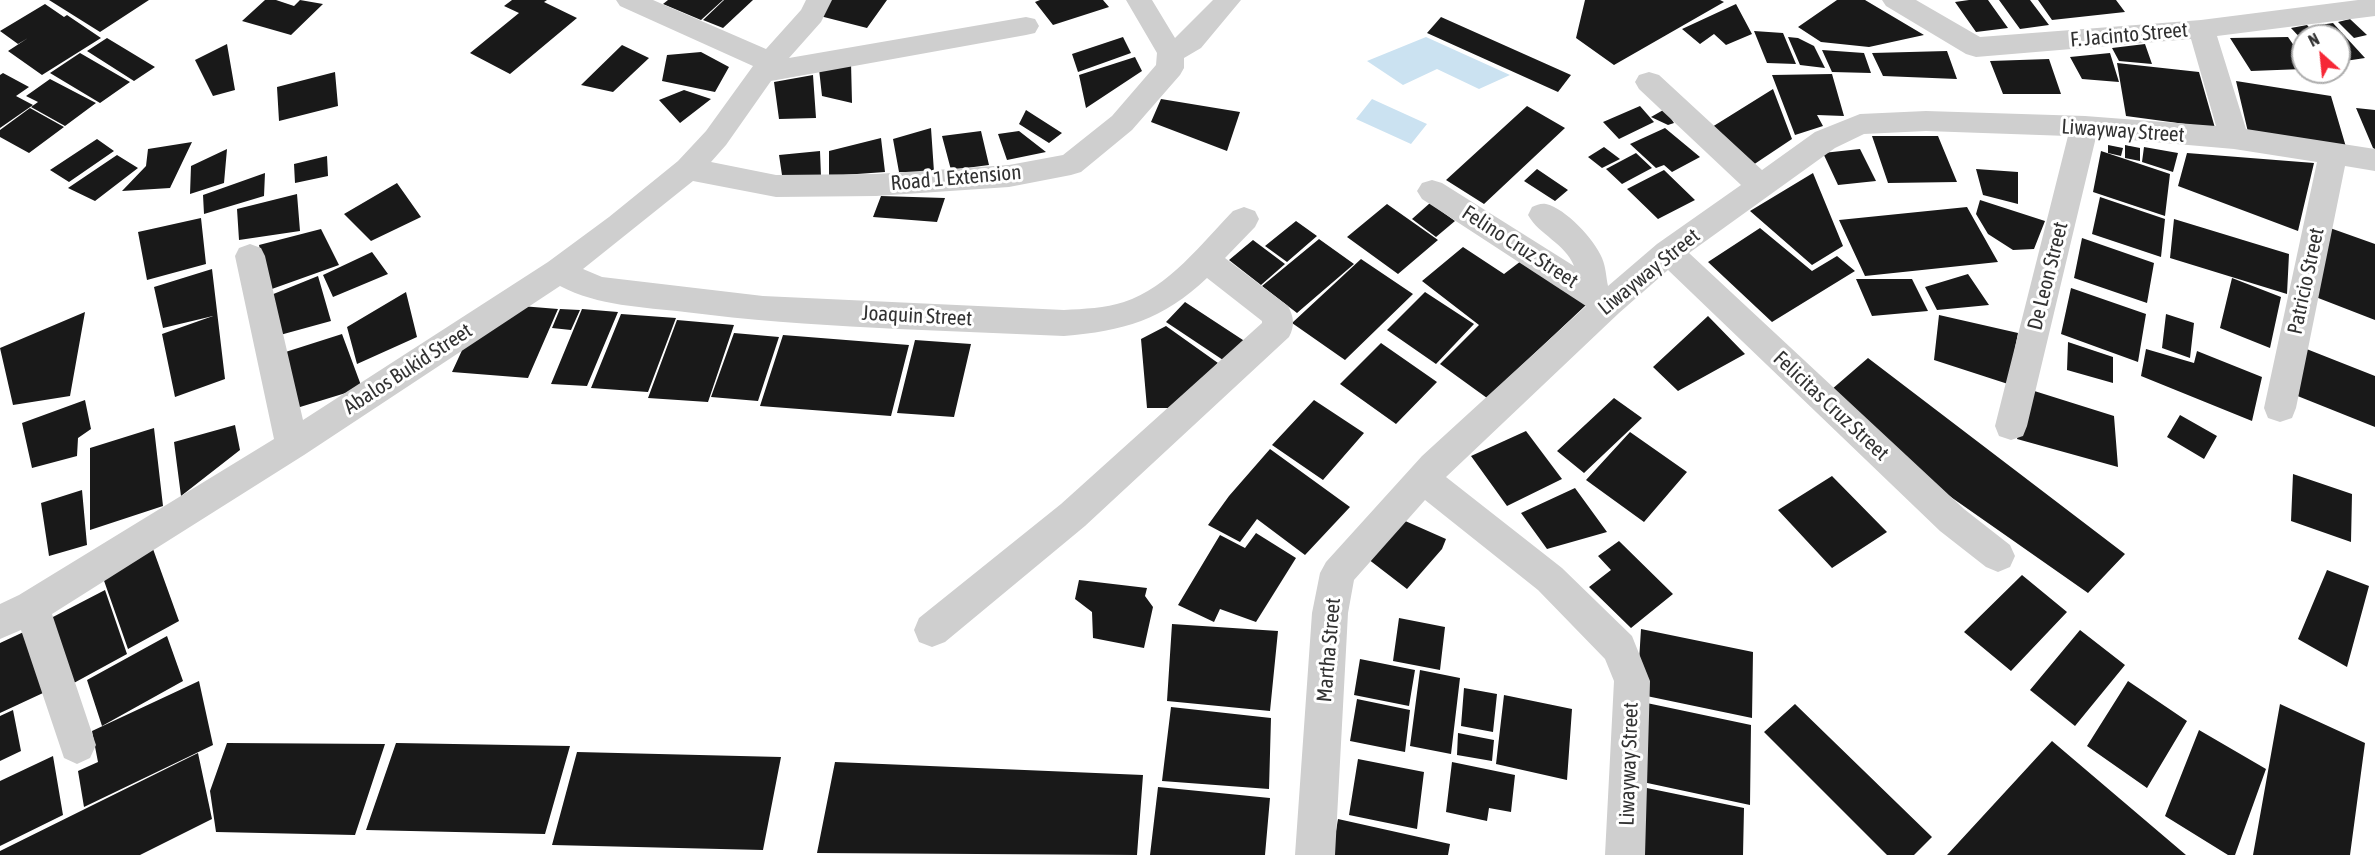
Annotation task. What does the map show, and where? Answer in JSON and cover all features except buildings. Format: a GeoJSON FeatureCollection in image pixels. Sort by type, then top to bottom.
{"type":"FeatureCollection","features":[{"type":"Feature","properties":{"kind":"street"},"geometry":{"type":"LineString","coordinates":[[629,0],[766,68],[1026,26]]}},
{"type":"Feature","properties":{"kind":"street","name":"Abalos Bukid Street"},"geometry":{"type":"LineString","coordinates":[[0,622],[32,607],[292,445],[559,271],[620,225],[688,169],[716,138],[766,68],[812,15],[819,0]]}},
{"type":"Feature","properties":{"kind":"street"},"geometry":{"type":"LineString","coordinates":[[1139,0],[1171,53],[1191,41],[1228,0]]}},
{"type":"Feature","properties":{"kind":"street","name":"F. Jacinto Street"},"geometry":{"type":"LineString","coordinates":[[1895,0],[1976,47],[2201,29],[2375,7]]}},
{"type":"Feature","properties":{"kind":"street"},"geometry":{"type":"LineString","coordinates":[[2201,29],[2234,138]]}},
{"type":"Feature","properties":{"kind":"street","name":"Road 1 Extension"},"geometry":{"type":"LineString","coordinates":[[688,169],[776,186],[876,186],[1009,176],[1071,164],[1122,123],[1170,68],[1171,53]]}},
{"type":"Feature","properties":{"kind":"street"},"geometry":{"type":"LineString","coordinates":[[1648,82],[1762,187]]}},
{"type":"Feature","properties":{"kind":"street","name":"Liwayway Street"},"geometry":{"type":"LineString","coordinates":[[1625,855],[1632,681],[1619,648],[1550,579],[1423,479],[1601,299],[1762,187],[1825,140],[1860,124],[1926,121],[2085,126],[2234,138],[2375,160]]}},
{"type":"Feature","properties":{"kind":"street","name":"De Leon Street"},"geometry":{"type":"LineString","coordinates":[[2011,426],[2085,126]]}},
{"type":"Feature","properties":{"kind":"street","name":"Patricio Street"},"geometry":{"type":"LineString","coordinates":[[2280,408],[2333,154]]}},
{"type":"Feature","properties":{"kind":"street","name":"Felino Cruz Street"},"geometry":{"type":"LineString","coordinates":[[1432,191],[1601,299]]}},
{"type":"Feature","properties":{"kind":"street"},"geometry":{"type":"LineString","coordinates":[[1543,216],[1567,233],[1587,260],[1601,299]]}},
{"type":"Feature","properties":{"kind":"street","name":"Joaquin Street"},"geometry":{"type":"LineString","coordinates":[[559,271],[584,284],[602,289],[763,309],[1064,323],[1100,321],[1138,311],[1169,294],[1244,219]]}},
{"type":"Feature","properties":{"kind":"street","name":"Felicitas Cruz Street"},"geometry":{"type":"LineString","coordinates":[[1668,252],[1952,520],[1998,556]]}},
{"type":"Feature","properties":{"kind":"street"},"geometry":{"type":"LineString","coordinates":[[250,256],[292,445]]}},
{"type":"Feature","properties":{"kind":"street"},"geometry":{"type":"LineString","coordinates":[[932,630],[1073,515],[1278,328],[1277,315],[1203,259]]}},
{"type":"Feature","properties":{"kind":"street","name":"Martha Street"},"geometry":{"type":"LineString","coordinates":[[1315,855],[1330,613],[1338,573],[1423,479]]}},
{"type":"Feature","properties":{"kind":"street"},"geometry":{"type":"LineString","coordinates":[[32,607],[77,745]]}},
{"type":"Feature","properties":{"kind":"water"},"geometry":{"type":"Polygon","coordinates":[[[1426,37],[1510,75],[1479,89],[1437,69],[1403,85],[1367,61],[1426,37]]]}},
{"type":"Feature","properties":{"kind":"water"},"geometry":{"type":"Polygon","coordinates":[[[1372,99],[1427,124],[1411,144],[1356,119],[1372,99]]]}}]}
